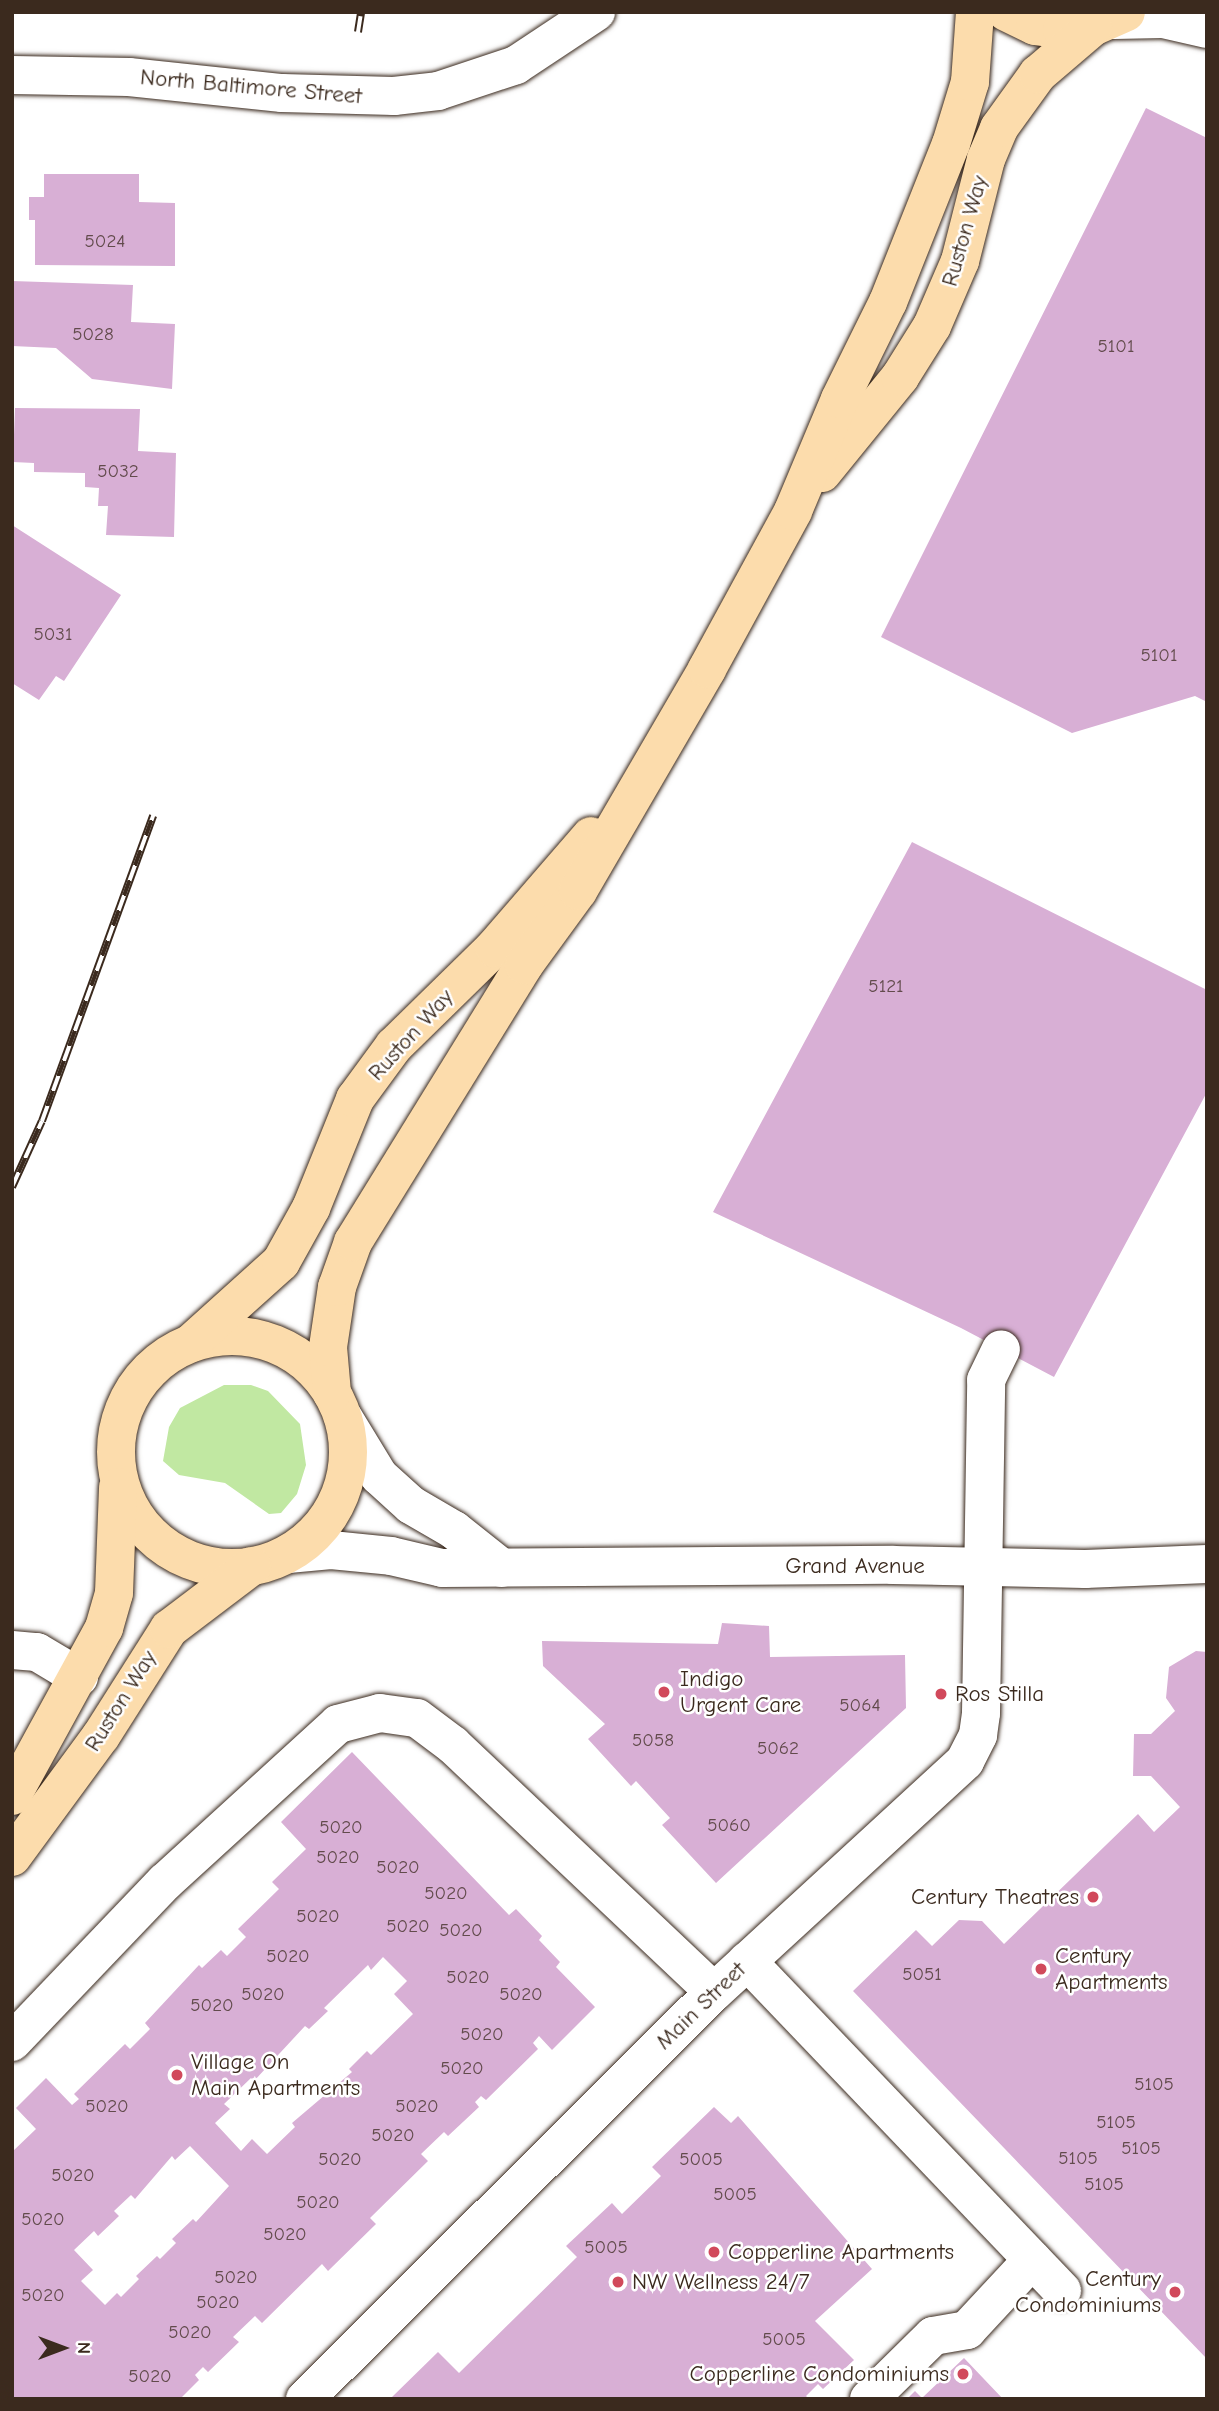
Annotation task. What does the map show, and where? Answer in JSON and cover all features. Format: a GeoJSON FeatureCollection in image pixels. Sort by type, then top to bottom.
{"type":"FeatureCollection","features":[{"type":"Feature","properties":{"kind":"main road","name":"Ruston Way"},"geometry":{"type":"LineString","coordinates":[[337,1405],[328,1347],[337,1287],[353,1242],[524,965],[578,891],[707,670],[793,510],[840,399],[888,302],[951,144],[970,82],[975,12]]}},
{"type":"Feature","properties":{"kind":"main road"},"geometry":{"type":"LineString","coordinates":[[1006,12],[1035,26],[1062,30],[1111,20]]}},
{"type":"Feature","properties":{"kind":"main road","name":"Ruston Way"},"geometry":{"type":"LineString","coordinates":[[793,510],[900,377],[932,326],[960,261],[986,159],[1017,98],[1062,50],[1111,20]]}},
{"type":"Feature","properties":{"kind":"main road","name":"Ruston Way"},"geometry":{"type":"LineString","coordinates":[[191,1343],[281,1262],[311,1208],[355,1099],[394,1046],[494,948],[641,780]]}},
{"type":"Feature","properties":{"kind":"main road"},"geometry":{"type":"LineString","coordinates":[[237,1335],[282,1347],[302,1359],[337,1405],[348,1449],[344,1480],[333,1510],[313,1535],[288,1554],[252,1566],[200,1564],[166,1546],[138,1519],[117,1471],[117,1439],[124,1408],[141,1380],[163,1358],[191,1343],[237,1335]]}},
{"type":"Feature","properties":{"kind":"main road","name":"Ruston Way"},"geometry":{"type":"LineString","coordinates":[[12,1796],[104,1628],[114,1593],[117,1471]]}},
{"type":"Feature","properties":{"kind":"main road","name":"Ruston Way"},"geometry":{"type":"LineString","coordinates":[[12,1857],[101,1736],[169,1629],[252,1566]]}},
{"type":"Feature","properties":{"kind":"street","name":"North Baltimore Street"},"geometry":{"type":"LineString","coordinates":[[12,75],[129,77],[282,93],[394,96],[438,91],[516,65],[596,12]]}},
{"type":"Feature","properties":{"kind":"street"},"geometry":{"type":"LineString","coordinates":[[1111,20],[1163,19],[1207,29]]}},
{"type":"Feature","properties":{"kind":"street","name":"Main Street"},"geometry":{"type":"LineString","coordinates":[[305,2399],[714,1992],[965,1761],[978,1735],[981,1713],[986,1380],[1001,1349]]}},
{"type":"Feature","properties":{"kind":"street"},"geometry":{"type":"LineString","coordinates":[[337,1405],[379,1476],[411,1505],[454,1530],[502,1568]]}},
{"type":"Feature","properties":{"kind":"street","name":"Grand Avenue"},"geometry":{"type":"LineString","coordinates":[[288,1554],[331,1550],[391,1556],[442,1568],[984,1568],[1207,1564]]}},
{"type":"Feature","properties":{"kind":"street"},"geometry":{"type":"LineString","coordinates":[[12,1650],[37,1652],[79,1677]]}},
{"type":"Feature","properties":{"kind":"street"},"geometry":{"type":"LineString","coordinates":[[12,2042],[165,1882],[338,1724],[380,1713],[416,1718],[453,1745],[714,1992]]}},
{"type":"Feature","properties":{"kind":"street"},"geometry":{"type":"LineString","coordinates":[[747,1961],[1062,2291]]}},
{"type":"Feature","properties":{"kind":"street"},"geometry":{"type":"LineString","coordinates":[[869,2399],[933,2336],[967,2330],[1032,2260]]}},
{"type":"Feature","properties":{"kind":"green space"},"geometry":{"type":"Polygon","coordinates":[[[224,1385],[251,1385],[268,1391],[300,1424],[306,1465],[297,1494],[281,1513],[269,1514],[225,1483],[179,1475],[163,1461],[169,1427],[180,1408],[224,1385]]]}},
{"type":"Feature","properties":{"kind":"building"},"geometry":{"type":"Polygon","coordinates":[[[1146,108],[1207,138],[1207,702],[1195,696],[1072,733],[881,637],[1146,108]]]}},
{"type":"Feature","properties":{"kind":"building"},"geometry":{"type":"Polygon","coordinates":[[[44,174],[139,174],[139,202],[175,203],[175,266],[35,265],[35,220],[29,220],[29,197],[44,197],[44,174]]]}},
{"type":"Feature","properties":{"kind":"building"},"geometry":{"type":"Polygon","coordinates":[[[12,281],[133,285],[131,322],[175,324],[172,389],[92,379],[56,348],[12,346],[12,281]]]}},
{"type":"Feature","properties":{"kind":"building"},"geometry":{"type":"Polygon","coordinates":[[[15,408],[140,409],[138,451],[176,453],[174,537],[106,535],[108,506],[98,506],[99,488],[85,487],[85,473],[34,472],[34,463],[13,462],[15,408]]]}},
{"type":"Feature","properties":{"kind":"building"},"geometry":{"type":"Polygon","coordinates":[[[12,525],[121,595],[64,681],[56,676],[39,700],[12,683],[12,525]]]}},
{"type":"Feature","properties":{"kind":"building"},"geometry":{"type":"Polygon","coordinates":[[[912,842],[1207,990],[1207,1092],[1054,1377],[961,1328],[713,1212],[912,842]]]}},
{"type":"Feature","properties":{"kind":"building"},"geometry":{"type":"Polygon","coordinates":[[[722,1623],[769,1626],[770,1657],[905,1655],[906,1708],[716,1883],[662,1825],[670,1818],[636,1781],[631,1786],[588,1739],[605,1724],[543,1666],[542,1641],[718,1644],[722,1623]]]}},
{"type":"Feature","properties":{"kind":"building","name":"Century Apartments"},"geometry":{"type":"Polygon","coordinates":[[[1196,1651],[1207,1652],[1207,2359],[853,1991],[916,1930],[932,1946],[959,1920],[982,1921],[1004,1944],[1138,1814],[1154,1832],[1180,1807],[1151,1776],[1133,1776],[1134,1734],[1151,1734],[1175,1711],[1166,1698],[1169,1667],[1196,1651]]]}},
{"type":"Feature","properties":{"kind":"building","name":"Village On Main Apartments"},"geometry":{"type":"Polygon","coordinates":[[[352,1752],[509,1915],[516,1909],[542,1936],[539,1940],[560,1962],[556,1967],[595,2007],[552,2050],[539,2036],[533,2043],[538,2049],[486,2100],[481,2096],[475,2102],[479,2107],[448,2136],[444,2132],[421,2154],[428,2161],[370,2218],[376,2224],[328,2271],[322,2264],[262,2323],[255,2316],[233,2337],[239,2342],[208,2372],[203,2367],[195,2375],[199,2380],[180,2399],[12,2399],[12,2152],[36,2129],[16,2108],[46,2078],[72,2105],[79,2099],[74,2094],[125,2044],[130,2049],[150,2029],[145,2023],[199,1965],[202,1968],[221,1950],[227,1956],[246,1937],[238,1929],[279,1889],[272,1882],[306,1849],[281,1822],[352,1752]],[[383,1957],[371,1970],[368,1965],[324,2008],[328,2011],[309,2029],[305,2026],[254,2081],[251,2078],[224,2104],[230,2109],[215,2123],[241,2151],[252,2139],[267,2154],[295,2127],[292,2123],[352,2072],[349,2069],[367,2051],[371,2055],[413,2014],[394,1994],[407,1981],[383,1957]],[[190,2146],[175,2160],[172,2156],[135,2199],[131,2195],[114,2211],[119,2216],[98,2236],[94,2231],[74,2250],[93,2270],[81,2281],[105,2305],[117,2293],[121,2297],[139,2279],[136,2276],[157,2256],[160,2259],[176,2243],[172,2239],[193,2219],[196,2222],[229,2186],[190,2146]]]}},
{"type":"Feature","properties":{"kind":"building","name":"Copperline Apartments"},"geometry":{"type":"Polygon","coordinates":[[[714,2107],[731,2123],[738,2116],[872,2269],[815,2321],[854,2360],[823,2389],[818,2384],[806,2396],[809,2399],[392,2397],[438,2352],[459,2373],[577,2257],[566,2246],[612,2203],[622,2214],[661,2176],[652,2167],[714,2107]]]}},
{"type":"Feature","properties":{"kind":"building","name":"Copperline Condominiums"},"geometry":{"type":"Polygon","coordinates":[[[964,2358],[1003,2399],[907,2399],[915,2391],[922,2398],[964,2358]]]}},
{"type":"Feature","properties":{"kind":"railway"},"geometry":{"type":"LineString","coordinates":[[358,32],[361,12]]}},
{"type":"Feature","properties":{"kind":"railway"},"geometry":{"type":"LineString","coordinates":[[12,1187],[42,1121],[153,816]]}},
{"type":"Feature","properties":{"kind":"place","name":"Indigo Urgent Care"},"geometry":{"type":"Point","coordinates":[664,1692]}},
{"type":"Feature","properties":{"kind":"place","name":"Ros Stilla"},"geometry":{"type":"Point","coordinates":[941,1694]}},
{"type":"Feature","properties":{"kind":"place","name":"Century Theatres"},"geometry":{"type":"Point","coordinates":[1093,1897]}},
{"type":"Feature","properties":{"kind":"place","name":"Century Apartments"},"geometry":{"type":"Point","coordinates":[1041,1969]}},
{"type":"Feature","properties":{"kind":"place","name":"Village On Main Apartments"},"geometry":{"type":"Point","coordinates":[177,2075]}},
{"type":"Feature","properties":{"kind":"place","name":"Copperline Apartments"},"geometry":{"type":"Point","coordinates":[714,2252]}},
{"type":"Feature","properties":{"kind":"place","name":"NW Wellness 24/7"},"geometry":{"type":"Point","coordinates":[618,2282]}},
{"type":"Feature","properties":{"kind":"place","name":"Century Condominiums"},"geometry":{"type":"Point","coordinates":[1175,2292]}},
{"type":"Feature","properties":{"kind":"place","name":"Copperline Condominiums"},"geometry":{"type":"Point","coordinates":[963,2374]}}]}
